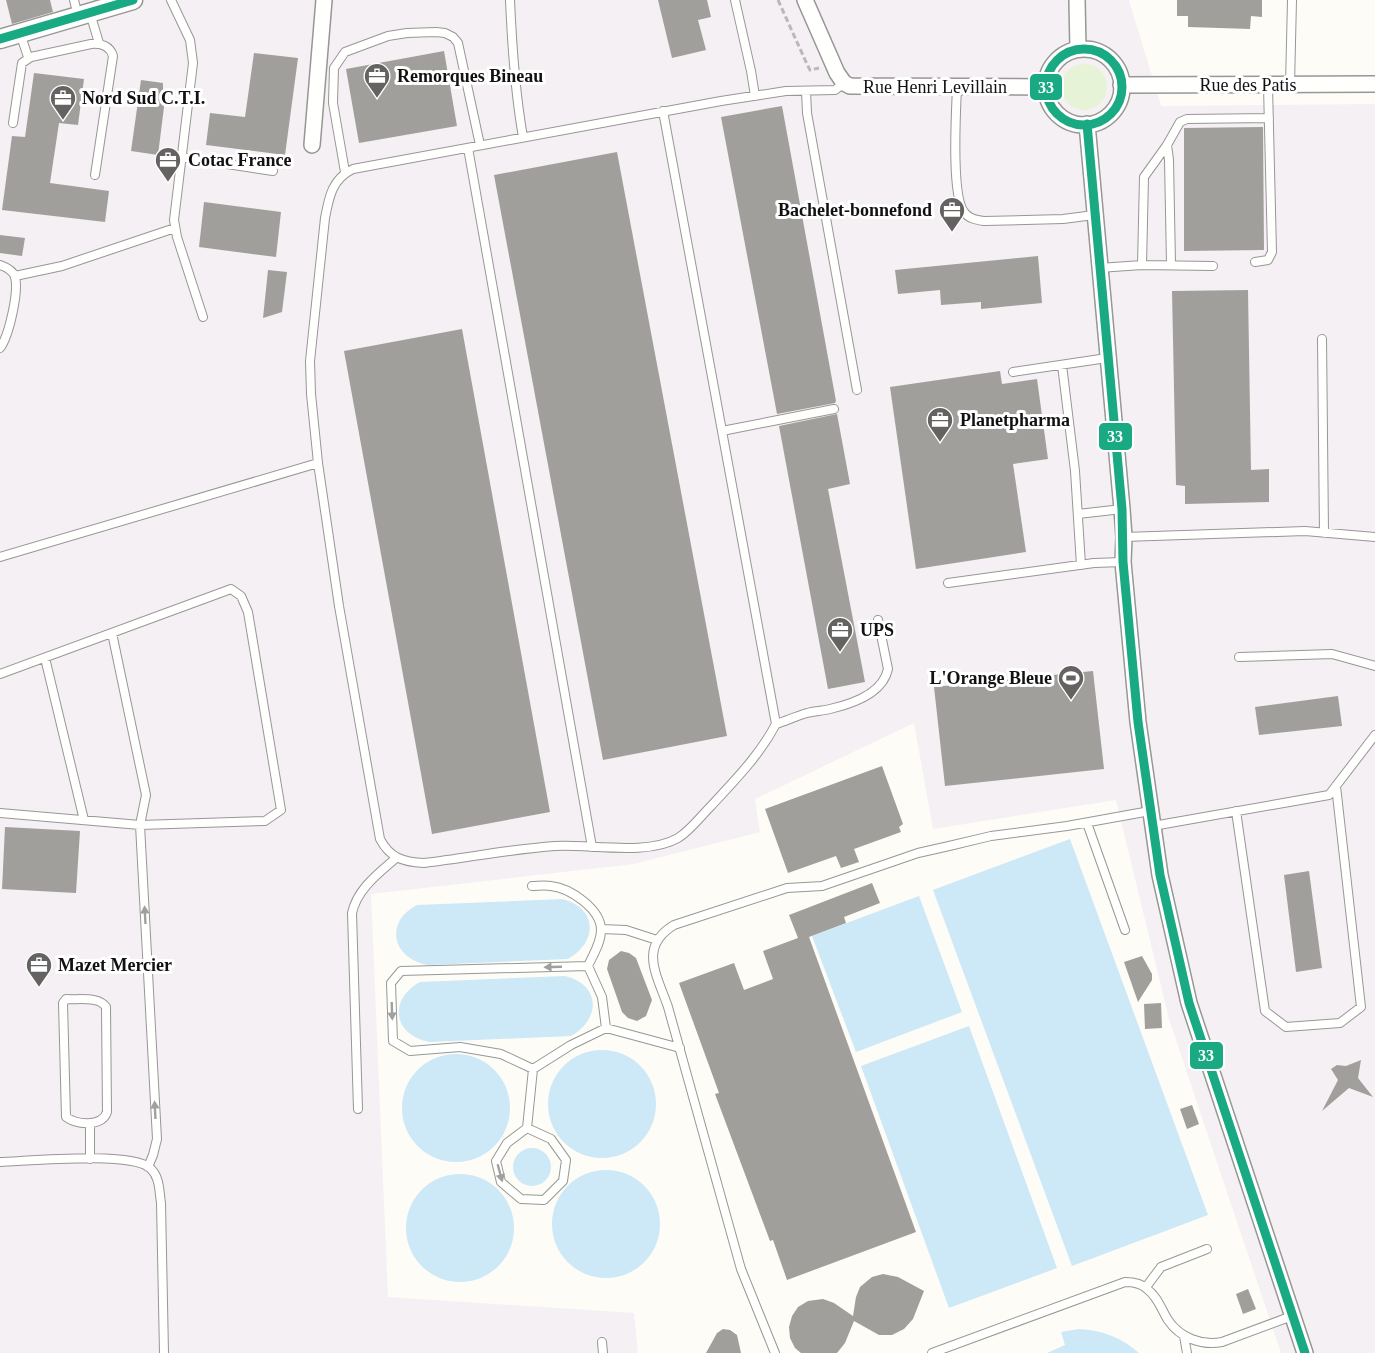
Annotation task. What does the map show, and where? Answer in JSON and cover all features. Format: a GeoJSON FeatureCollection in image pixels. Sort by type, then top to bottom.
{"type":"FeatureCollection","features":[{"type":"Feature","properties":{"kind":"street"},"geometry":{"type":"LineString","coordinates":[[0,39],[80,10],[133,0]]}},
{"type":"Feature","properties":{"kind":"street"},"geometry":{"type":"LineString","coordinates":[[312,146],[324,0]]}},
{"type":"Feature","properties":{"kind":"street","name":"Rue Henri Levillain"},"geometry":{"type":"LineString","coordinates":[[805,0],[844,83],[859,88],[1046,87]]}},
{"type":"Feature","properties":{"kind":"street"},"geometry":{"type":"LineString","coordinates":[[1077,0],[1078,49]]}},
{"type":"Feature","properties":{"kind":"street"},"geometry":{"type":"LineString","coordinates":[[1078,49],[1089,49],[1108,57],[1120,74],[1121,85],[1121,94],[1112,112],[1105,118],[1087,124],[1078,124],[1061,118],[1050,104],[1046,87],[1052,66],[1068,52],[1078,49]]}},
{"type":"Feature","properties":{"kind":"street","name":"Rue des Patis"},"geometry":{"type":"LineString","coordinates":[[1121,85],[1375,84]]}},
{"type":"Feature","properties":{"kind":"street"},"geometry":{"type":"LineString","coordinates":[[1087,124],[1122,509],[1123,562],[1138,722],[1160,875],[1189,1003],[1305,1353]]}},
{"type":"Feature","properties":{"kind":"lane"},"geometry":{"type":"LineString","coordinates":[[171,0],[193,50],[174,210],[175,228],[203,317]]}},
{"type":"Feature","properties":{"kind":"lane"},"geometry":{"type":"LineString","coordinates":[[510,0],[523,137]]}},
{"type":"Feature","properties":{"kind":"lane"},"geometry":{"type":"LineString","coordinates":[[735,0],[755,96]]}},
{"type":"Feature","properties":{"kind":"lane"},"geometry":{"type":"LineString","coordinates":[[1290,85],[1292,0]]}},
{"type":"Feature","properties":{"kind":"lane"},"geometry":{"type":"LineString","coordinates":[[80,10],[99,43]]}},
{"type":"Feature","properties":{"kind":"lane"},"geometry":{"type":"LineString","coordinates":[[345,172],[333,103],[334,68],[345,52],[388,36],[436,32],[453,37],[458,43],[480,145]]}},
{"type":"Feature","properties":{"kind":"lane"},"geometry":{"type":"LineString","coordinates":[[20,33],[28,57]]}},
{"type":"Feature","properties":{"kind":"lane"},"geometry":{"type":"LineString","coordinates":[[13,123],[22,63],[28,57],[99,43],[108,47],[113,56],[95,175]]}},
{"type":"Feature","properties":{"kind":"lane"},"geometry":{"type":"LineString","coordinates":[[663,111],[776,724],[766,743],[748,766],[678,838],[657,845],[619,848],[556,846],[424,863],[407,862],[396,858],[386,849],[380,839],[339,606],[318,463],[310,361],[329,197],[334,186],[345,172],[353,169],[663,111],[755,96],[835,90],[844,83]]}},
{"type":"Feature","properties":{"kind":"lane"},"geometry":{"type":"LineString","coordinates":[[1255,262],[1268,260],[1272,252],[1268,86]]}},
{"type":"Feature","properties":{"kind":"lane"},"geometry":{"type":"LineString","coordinates":[[957,87],[956,188],[959,205],[965,214],[973,219],[984,221],[1063,219],[1094,215]]}},
{"type":"Feature","properties":{"kind":"lane"},"geometry":{"type":"LineString","coordinates":[[806,91],[807,113],[857,390]]}},
{"type":"Feature","properties":{"kind":"lane"},"geometry":{"type":"LineString","coordinates":[[1142,265],[1142,183],[1147,171],[1167,145],[1180,122],[1187,119],[1269,118]]}},
{"type":"Feature","properties":{"kind":"lane"},"geometry":{"type":"LineString","coordinates":[[1167,145],[1171,264]]}},
{"type":"Feature","properties":{"kind":"lane"},"geometry":{"type":"LineString","coordinates":[[468,147],[592,847]]}},
{"type":"Feature","properties":{"kind":"lane"},"geometry":{"type":"LineString","coordinates":[[181,158],[273,171]]}},
{"type":"Feature","properties":{"kind":"lane"},"geometry":{"type":"LineString","coordinates":[[15,276],[62,266],[175,228]]}},
{"type":"Feature","properties":{"kind":"lane"},"geometry":{"type":"LineString","coordinates":[[1099,268],[1171,264],[1213,266]]}},
{"type":"Feature","properties":{"kind":"lane"},"geometry":{"type":"LineString","coordinates":[[0,265],[11,270],[15,276],[10,327],[0,348]]}},
{"type":"Feature","properties":{"kind":"lane"},"geometry":{"type":"LineString","coordinates":[[1322,339],[1324,533]]}},
{"type":"Feature","properties":{"kind":"lane"},"geometry":{"type":"LineString","coordinates":[[1013,372],[1107,358]]}},
{"type":"Feature","properties":{"kind":"lane"},"geometry":{"type":"LineString","coordinates":[[1062,365],[1078,514],[1081,565]]}},
{"type":"Feature","properties":{"kind":"lane"},"geometry":{"type":"LineString","coordinates":[[722,431],[834,409]]}},
{"type":"Feature","properties":{"kind":"lane"},"geometry":{"type":"LineString","coordinates":[[0,557],[318,463]]}},
{"type":"Feature","properties":{"kind":"lane"},"geometry":{"type":"LineString","coordinates":[[1078,514],[1122,509]]}},
{"type":"Feature","properties":{"kind":"lane"},"geometry":{"type":"LineString","coordinates":[[1124,537],[1305,531],[1375,537]]}},
{"type":"Feature","properties":{"kind":"lane"},"geometry":{"type":"LineString","coordinates":[[948,582],[1123,562]]}},
{"type":"Feature","properties":{"kind":"lane"},"geometry":{"type":"LineString","coordinates":[[0,674],[231,589],[241,597],[248,612],[281,810],[265,821],[140,825],[0,813]]}},
{"type":"Feature","properties":{"kind":"lane"},"geometry":{"type":"LineString","coordinates":[[776,724],[808,712],[830,709],[852,702],[869,694],[882,684],[888,669],[878,620]]}},
{"type":"Feature","properties":{"kind":"lane"},"geometry":{"type":"LineString","coordinates":[[112,633],[146,795],[140,825],[157,1139],[148,1167]]}},
{"type":"Feature","properties":{"kind":"lane"},"geometry":{"type":"LineString","coordinates":[[1239,657],[1332,654],[1375,666]]}},
{"type":"Feature","properties":{"kind":"lane"},"geometry":{"type":"LineString","coordinates":[[45,658],[84,820]]}},
{"type":"Feature","properties":{"kind":"lane"},"geometry":{"type":"LineString","coordinates":[[775,1353],[741,1269],[680,1048],[653,965],[652,951],[664,931],[674,925],[787,888],[822,886],[918,853],[991,836],[1087,823],[1236,811],[1329,795],[1375,735]]}},
{"type":"Feature","properties":{"kind":"lane"},"geometry":{"type":"LineString","coordinates":[[1236,811],[1264,1011],[1286,1027],[1340,1023],[1361,1007],[1336,786]]}},
{"type":"Feature","properties":{"kind":"lane"},"geometry":{"type":"LineString","coordinates":[[1087,823],[1125,930]]}},
{"type":"Feature","properties":{"kind":"lane"},"geometry":{"type":"LineString","coordinates":[[358,1109],[352,913],[354,904],[365,888],[396,858]]}},
{"type":"Feature","properties":{"kind":"lane"},"geometry":{"type":"LineString","coordinates":[[532,886],[553,886],[580,897],[594,911],[602,929],[588,966],[602,997],[606,1028]]}},
{"type":"Feature","properties":{"kind":"lane"},"geometry":{"type":"LineString","coordinates":[[602,929],[626,930],[657,940]]}},
{"type":"Feature","properties":{"kind":"lane"},"geometry":{"type":"LineString","coordinates":[[533,1069],[501,1054],[460,1047],[410,1051],[393,1041],[391,983],[401,971],[588,966]]}},
{"type":"Feature","properties":{"kind":"lane"},"geometry":{"type":"LineString","coordinates":[[66,999],[98,1000],[106,1007],[107,1112],[101,1121],[90,1123],[75,1122],[66,1118],[63,1004],[66,999]]}},
{"type":"Feature","properties":{"kind":"lane"},"geometry":{"type":"LineString","coordinates":[[533,1069],[571,1045],[606,1028],[680,1048]]}},
{"type":"Feature","properties":{"kind":"lane"},"geometry":{"type":"LineString","coordinates":[[527,1128],[551,1139],[566,1160],[563,1181],[544,1200],[521,1199],[501,1182],[496,1161],[507,1143],[527,1128],[533,1069]]}},
{"type":"Feature","properties":{"kind":"lane"},"geometry":{"type":"LineString","coordinates":[[90,1123],[90,1159]]}},
{"type":"Feature","properties":{"kind":"lane"},"geometry":{"type":"LineString","coordinates":[[0,1162],[132,1160],[148,1167],[156,1176],[161,1203],[164,1353]]}},
{"type":"Feature","properties":{"kind":"lane"},"geometry":{"type":"LineString","coordinates":[[1146,1287],[1161,1267],[1207,1249]]}},
{"type":"Feature","properties":{"kind":"lane"},"geometry":{"type":"LineString","coordinates":[[932,1353],[1125,1282],[1137,1283],[1146,1287],[1155,1296],[1172,1325],[1184,1336],[1198,1342],[1212,1344],[1292,1316]]}},
{"type":"Feature","properties":{"kind":"lane"},"geometry":{"type":"LineString","coordinates":[[1184,1336],[1187,1353]]}},
{"type":"Feature","properties":{"kind":"lane"},"geometry":{"type":"LineString","coordinates":[[602,1342],[603,1353]]}},
{"type":"Feature","properties":{"kind":"path"},"geometry":{"type":"LineString","coordinates":[[778,0],[810,70],[834,64]]}},
{"type":"Feature","properties":{"kind":"shaded area"},"geometry":{"type":"Polygon","coordinates":[[[0,0],[1129,0],[1161,106],[1375,104],[1375,1353],[1281,1353],[1169,1019],[1116,800],[933,829],[914,723],[755,799],[760,832],[634,864],[371,894],[388,1297],[634,1313],[638,1353],[0,1353],[0,0]]]}},
{"type":"Feature","properties":{"kind":"green space"},"geometry":{"type":"Polygon","coordinates":[[[1084,64],[1100,71],[1107,87],[1100,103],[1084,110],[1068,103],[1061,87],[1068,71],[1084,64]]]}},
{"type":"Feature","properties":{"kind":"water"},"geometry":{"type":"Polygon","coordinates":[[[1070,839],[1208,1215],[1072,1266],[933,890],[1070,839]]]}},
{"type":"Feature","properties":{"kind":"water"},"geometry":{"type":"Polygon","coordinates":[[[919,896],[962,1012],[856,1052],[812,936],[919,896]]]}},
{"type":"Feature","properties":{"kind":"water"},"geometry":{"type":"Polygon","coordinates":[[[562,899],[574,903],[582,910],[588,917],[590,926],[585,944],[568,959],[428,965],[406,955],[397,939],[396,930],[400,921],[417,905],[562,899]]]}},
{"type":"Feature","properties":{"kind":"water"},"geometry":{"type":"Polygon","coordinates":[[[565,976],[577,980],[585,987],[591,994],[593,1003],[588,1021],[571,1036],[430,1042],[409,1033],[402,1025],[399,1016],[399,1007],[403,998],[420,982],[565,976]]]}},
{"type":"Feature","properties":{"kind":"water"},"geometry":{"type":"Polygon","coordinates":[[[969,1026],[1057,1268],[949,1308],[861,1066],[969,1026]]]}},
{"type":"Feature","properties":{"kind":"water"},"geometry":{"type":"Polygon","coordinates":[[[602,1050],[623,1054],[640,1066],[652,1083],[656,1104],[652,1125],[640,1142],[623,1154],[602,1158],[581,1154],[564,1142],[552,1125],[548,1104],[552,1083],[564,1066],[581,1054],[602,1050]]]}},
{"type":"Feature","properties":{"kind":"water"},"geometry":{"type":"Polygon","coordinates":[[[456,1054],[477,1058],[494,1070],[506,1087],[510,1108],[506,1129],[494,1146],[477,1158],[456,1162],[435,1158],[418,1146],[406,1129],[402,1108],[406,1087],[418,1070],[435,1058],[456,1054]]]}},
{"type":"Feature","properties":{"kind":"water"},"geometry":{"type":"Polygon","coordinates":[[[532,1148],[546,1153],[551,1167],[546,1181],[532,1186],[518,1181],[513,1167],[518,1153],[532,1148]]]}},
{"type":"Feature","properties":{"kind":"water"},"geometry":{"type":"Polygon","coordinates":[[[606,1170],[627,1174],[644,1186],[656,1203],[660,1224],[656,1245],[644,1262],[627,1274],[606,1278],[585,1274],[568,1262],[556,1245],[552,1224],[556,1203],[568,1186],[585,1174],[606,1170]]]}},
{"type":"Feature","properties":{"kind":"water"},"geometry":{"type":"Polygon","coordinates":[[[460,1174],[481,1178],[498,1190],[510,1207],[514,1228],[510,1249],[498,1266],[481,1278],[460,1282],[439,1278],[422,1266],[410,1249],[406,1228],[410,1207],[422,1190],[439,1178],[460,1174]]]}},
{"type":"Feature","properties":{"kind":"water"},"geometry":{"type":"Polygon","coordinates":[[[1079,1329],[1111,1336],[1126,1343],[1139,1353],[1047,1353],[1065,1345],[1061,1332],[1079,1329]]]}},
{"type":"Feature","properties":{"kind":"building"},"geometry":{"type":"Polygon","coordinates":[[[6,0],[50,0],[53,12],[12,24],[6,0]]]}},
{"type":"Feature","properties":{"kind":"building"},"geometry":{"type":"Polygon","coordinates":[[[658,0],[707,0],[711,17],[698,20],[706,50],[672,58],[658,0]]]}},
{"type":"Feature","properties":{"kind":"building"},"geometry":{"type":"Polygon","coordinates":[[[1177,0],[1262,0],[1262,17],[1251,16],[1250,29],[1188,27],[1188,16],[1177,16],[1177,0]]]}},
{"type":"Feature","properties":{"kind":"building"},"geometry":{"type":"Polygon","coordinates":[[[444,51],[457,126],[359,143],[346,69],[444,51]]]}},
{"type":"Feature","properties":{"kind":"building"},"geometry":{"type":"Polygon","coordinates":[[[254,53],[298,58],[285,155],[206,145],[210,113],[245,117],[254,53]]]}},
{"type":"Feature","properties":{"kind":"building"},"geometry":{"type":"Polygon","coordinates":[[[34,73],[84,79],[78,125],[59,123],[50,183],[109,191],[105,222],[2,210],[12,136],[25,137],[34,73]]]}},
{"type":"Feature","properties":{"kind":"building"},"geometry":{"type":"Polygon","coordinates":[[[141,80],[163,83],[163,90],[166,91],[158,155],[131,151],[141,80]]]}},
{"type":"Feature","properties":{"kind":"building"},"geometry":{"type":"Polygon","coordinates":[[[782,106],[836,401],[777,414],[721,117],[782,106]]]}},
{"type":"Feature","properties":{"kind":"building"},"geometry":{"type":"Polygon","coordinates":[[[1263,127],[1264,250],[1184,251],[1184,128],[1263,127]]]}},
{"type":"Feature","properties":{"kind":"building"},"geometry":{"type":"Polygon","coordinates":[[[617,152],[727,736],[603,760],[494,175],[617,152]]]}},
{"type":"Feature","properties":{"kind":"building"},"geometry":{"type":"Polygon","coordinates":[[[204,202],[281,212],[276,257],[199,247],[204,202]]]}},
{"type":"Feature","properties":{"kind":"building"},"geometry":{"type":"Polygon","coordinates":[[[0,235],[25,238],[22,256],[0,253],[0,235]]]}},
{"type":"Feature","properties":{"kind":"building"},"geometry":{"type":"Polygon","coordinates":[[[1038,256],[1042,303],[981,309],[981,302],[941,305],[940,290],[898,294],[895,270],[1038,256]]]}},
{"type":"Feature","properties":{"kind":"building"},"geometry":{"type":"Polygon","coordinates":[[[268,270],[287,272],[282,312],[263,318],[268,270]]]}},
{"type":"Feature","properties":{"kind":"building"},"geometry":{"type":"Polygon","coordinates":[[[1248,290],[1251,470],[1269,469],[1269,502],[1185,504],[1185,486],[1176,485],[1172,291],[1248,290]]]}},
{"type":"Feature","properties":{"kind":"building"},"geometry":{"type":"Polygon","coordinates":[[[462,329],[550,812],[432,834],[344,351],[462,329]]]}},
{"type":"Feature","properties":{"kind":"building"},"geometry":{"type":"Polygon","coordinates":[[[1000,371],[1002,384],[1037,379],[1048,459],[1013,464],[1026,552],[916,569],[890,387],[1000,371]]]}},
{"type":"Feature","properties":{"kind":"building"},"geometry":{"type":"Polygon","coordinates":[[[837,414],[850,484],[828,489],[865,682],[828,689],[779,426],[837,414]]]}},
{"type":"Feature","properties":{"kind":"building"},"geometry":{"type":"Polygon","coordinates":[[[1093,671],[1104,769],[945,786],[934,687],[1093,671]]]}},
{"type":"Feature","properties":{"kind":"building"},"geometry":{"type":"Polygon","coordinates":[[[1338,696],[1342,726],[1259,735],[1255,707],[1338,696]]]}},
{"type":"Feature","properties":{"kind":"building"},"geometry":{"type":"Polygon","coordinates":[[[882,766],[903,824],[899,827],[901,832],[854,849],[859,862],[841,868],[836,856],[788,873],[765,809],[882,766]]]}},
{"type":"Feature","properties":{"kind":"building"},"geometry":{"type":"Polygon","coordinates":[[[5,827],[80,831],[76,893],[2,889],[5,827]]]}},
{"type":"Feature","properties":{"kind":"building"},"geometry":{"type":"Polygon","coordinates":[[[1309,871],[1322,968],[1296,972],[1284,875],[1309,871]]]}},
{"type":"Feature","properties":{"kind":"building"},"geometry":{"type":"Polygon","coordinates":[[[872,883],[880,903],[844,917],[846,923],[809,937],[916,1232],[787,1280],[715,1094],[719,1093],[679,983],[734,963],[744,990],[773,979],[763,951],[798,938],[789,915],[872,883]]]}},
{"type":"Feature","properties":{"kind":"building"},"geometry":{"type":"Polygon","coordinates":[[[621,951],[636,958],[652,1000],[646,1016],[637,1021],[628,1018],[622,1012],[607,969],[609,960],[621,951]]]}},
{"type":"Feature","properties":{"kind":"building"},"geometry":{"type":"Polygon","coordinates":[[[1142,956],[1152,974],[1152,980],[1138,1002],[1124,962],[1142,956]]]}},
{"type":"Feature","properties":{"kind":"building"},"geometry":{"type":"Polygon","coordinates":[[[1161,1003],[1162,1028],[1145,1029],[1144,1004],[1161,1003]]]}},
{"type":"Feature","properties":{"kind":"building"},"geometry":{"type":"Polygon","coordinates":[[[1361,1060],[1358,1078],[1373,1097],[1349,1088],[1322,1111],[1338,1080],[1331,1069],[1337,1065],[1346,1066],[1361,1060]]]}},
{"type":"Feature","properties":{"kind":"building"},"geometry":{"type":"Polygon","coordinates":[[[1192,1105],[1199,1124],[1187,1129],[1180,1109],[1192,1105]]]}},
{"type":"Feature","properties":{"kind":"building"},"geometry":{"type":"Polygon","coordinates":[[[883,1274],[898,1277],[924,1291],[913,1319],[904,1329],[892,1335],[879,1335],[854,1321],[845,1343],[837,1353],[801,1353],[795,1348],[790,1338],[789,1327],[798,1307],[808,1301],[823,1299],[834,1303],[853,1316],[860,1287],[872,1277],[883,1274]]]}},
{"type":"Feature","properties":{"kind":"building"},"geometry":{"type":"Polygon","coordinates":[[[1248,1289],[1256,1309],[1243,1314],[1236,1294],[1248,1289]]]}},
{"type":"Feature","properties":{"kind":"building"},"geometry":{"type":"Polygon","coordinates":[[[723,1329],[730,1330],[737,1335],[741,1353],[706,1353],[717,1333],[723,1329]]]}},
{"type":"Feature","properties":{"kind":"transit line","name":"33"},"geometry":{"type":"LineString","coordinates":[[0,39],[133,0]]}},
{"type":"Feature","properties":{"kind":"transit line","name":"33"},"geometry":{"type":"LineString","coordinates":[[1084,49],[1098,52],[1111,60],[1119,73],[1122,87],[1119,101],[1111,114],[1098,122],[1084,125],[1070,122],[1057,114],[1049,101],[1046,87],[1049,73],[1057,60],[1070,52],[1084,49]]}},
{"type":"Feature","properties":{"kind":"transit line","name":"33"},"geometry":{"type":"LineString","coordinates":[[1087,124],[1122,509],[1123,562],[1138,722],[1160,875],[1189,1003],[1305,1353]]}},
{"type":"Feature","properties":{"kind":"place","name":"Remorques Bineau"},"geometry":{"type":"Point","coordinates":[377,99]}},
{"type":"Feature","properties":{"kind":"place","name":"Nord Sud C.T.I."},"geometry":{"type":"Point","coordinates":[63,121]}},
{"type":"Feature","properties":{"kind":"place","name":"Cotac France"},"geometry":{"type":"Point","coordinates":[168,183]}},
{"type":"Feature","properties":{"kind":"place","name":"Bachelet-bonnefond"},"geometry":{"type":"Point","coordinates":[952,233]}},
{"type":"Feature","properties":{"kind":"place","name":"Planetpharma"},"geometry":{"type":"Point","coordinates":[940,443]}},
{"type":"Feature","properties":{"kind":"place","name":"UPS"},"geometry":{"type":"Point","coordinates":[840,653]}},
{"type":"Feature","properties":{"kind":"place","name":"L'Orange Bleue"},"geometry":{"type":"Point","coordinates":[1071,701]}},
{"type":"Feature","properties":{"kind":"place","name":"Mazet Mercier"},"geometry":{"type":"Point","coordinates":[39,988]}}]}
